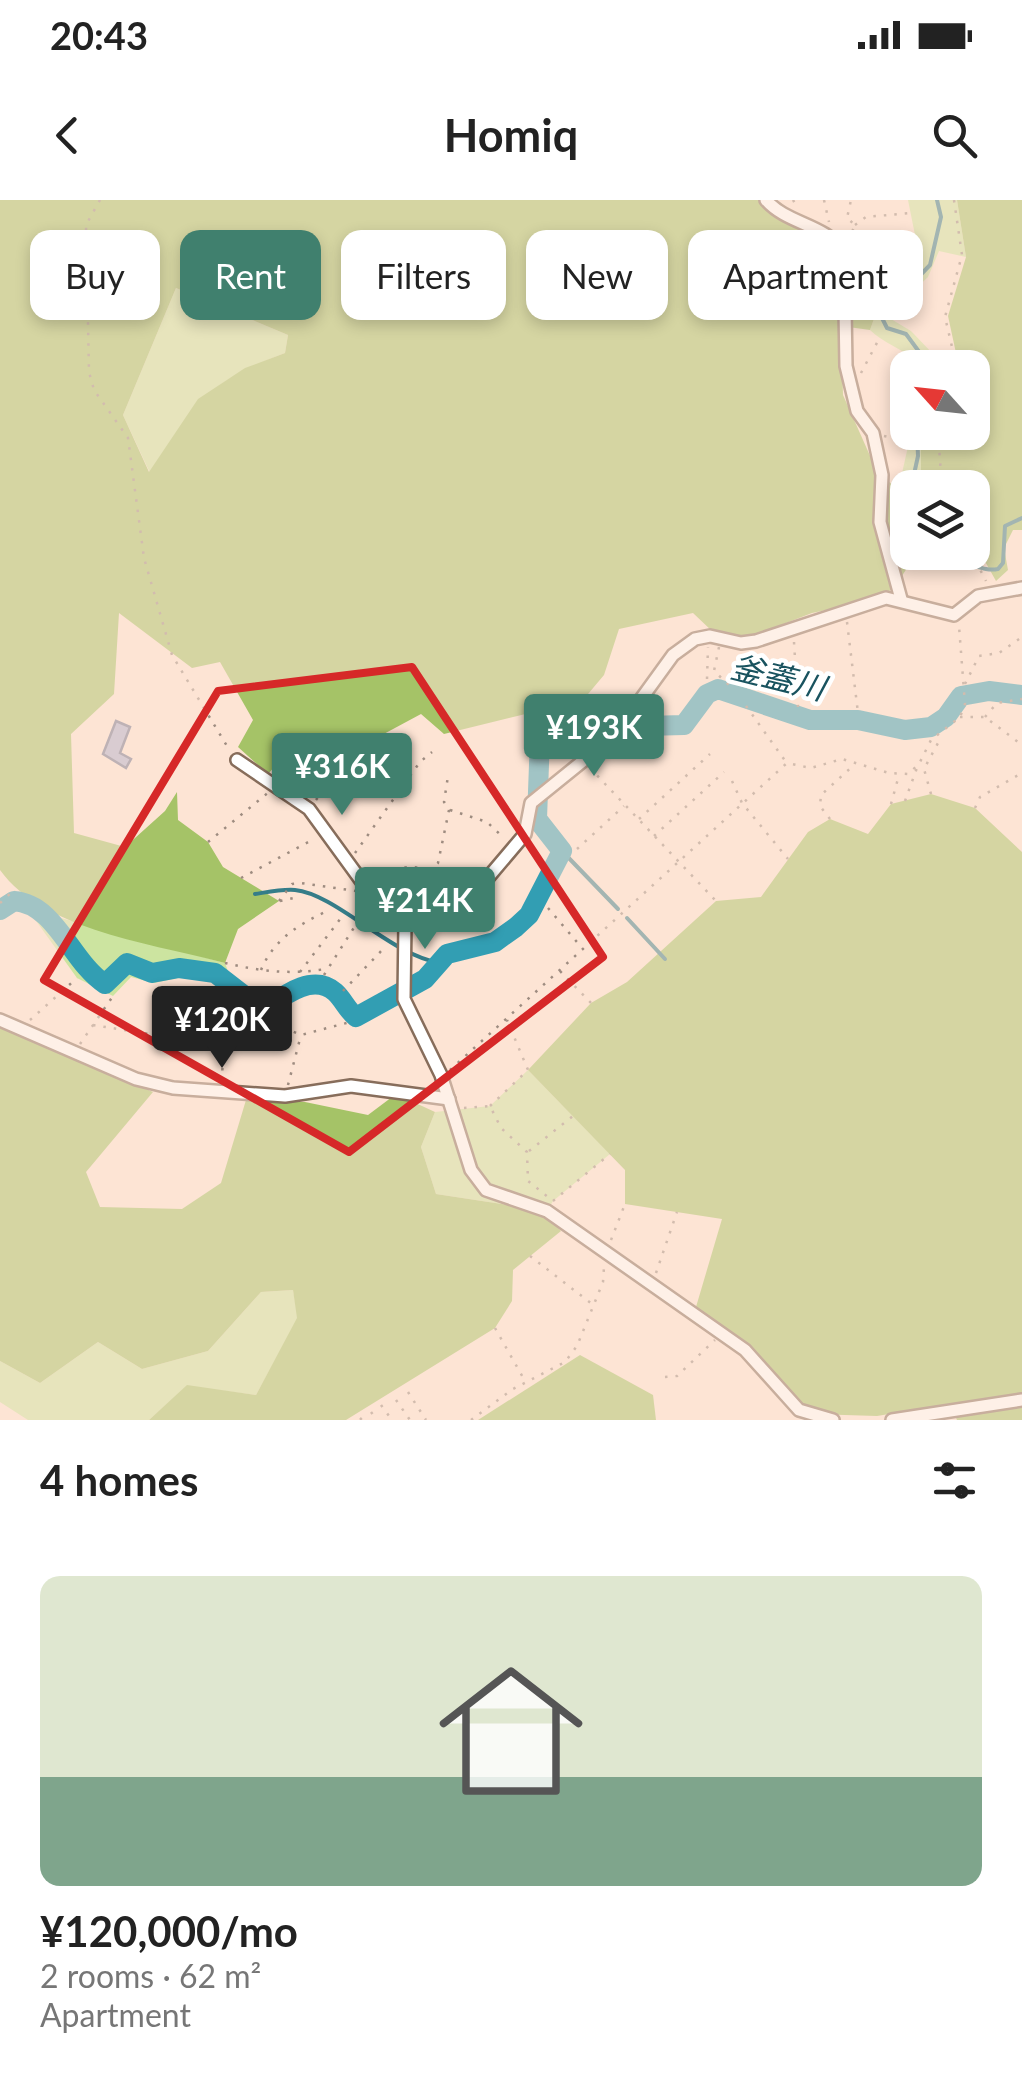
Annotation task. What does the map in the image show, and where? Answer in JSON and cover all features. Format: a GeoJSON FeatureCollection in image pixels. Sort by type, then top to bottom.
{"type":"FeatureCollection","features":[{"type":"Feature","properties":{"kind":"street"},"geometry":{"type":"LineString","coordinates":[[766,200],[790,218],[816,230]]}},
{"type":"Feature","properties":{"kind":"street"},"geometry":{"type":"LineString","coordinates":[[846,320],[850,392],[872,433],[882,475],[880,522],[901,599]]}},
{"type":"Feature","properties":{"kind":"street"},"geometry":{"type":"LineString","coordinates":[[402,919],[486,880],[525,834],[531,803],[615,734],[673,655],[695,639],[756,640],[820,616],[852,612],[886,598],[954,615],[991,591],[1022,588]]}},
{"type":"Feature","properties":{"kind":"street"},"geometry":{"type":"LineString","coordinates":[[238,760],[310,810],[368,890],[402,919],[404,999],[441,1076],[471,1170],[486,1190],[550,1206],[745,1350],[799,1410],[833,1420]]}},
{"type":"Feature","properties":{"kind":"street"},"geometry":{"type":"LineString","coordinates":[[0,1020],[136,1079],[172,1088],[285,1096],[351,1086],[397,1089],[450,1104]]}},
{"type":"Feature","properties":{"kind":"street"},"geometry":{"type":"LineString","coordinates":[[892,1420],[1022,1400]]}},
{"type":"Feature","properties":{"kind":"path"},"geometry":{"type":"LineString","coordinates":[[100,200],[86,225],[89,372],[94,390],[128,438],[144,558],[172,655],[238,760]]}},
{"type":"Feature","properties":{"kind":"path"},"geometry":{"type":"LineString","coordinates":[[824,200],[832,230]]}},
{"type":"Feature","properties":{"kind":"path"},"geometry":{"type":"LineString","coordinates":[[851,200],[847,218],[854,225]]}},
{"type":"Feature","properties":{"kind":"path"},"geometry":{"type":"LineString","coordinates":[[953,350],[945,317],[962,255],[954,200]]}},
{"type":"Feature","properties":{"kind":"path"},"geometry":{"type":"LineString","coordinates":[[852,230],[866,217],[910,213]]}},
{"type":"Feature","properties":{"kind":"path"},"geometry":{"type":"LineString","coordinates":[[850,392],[879,339]]}},
{"type":"Feature","properties":{"kind":"path"},"geometry":{"type":"LineString","coordinates":[[872,433],[890,437]]}},
{"type":"Feature","properties":{"kind":"path"},"geometry":{"type":"LineString","coordinates":[[980,570],[991,591]]}},
{"type":"Feature","properties":{"kind":"path"},"geometry":{"type":"LineString","coordinates":[[905,800],[931,740],[960,716],[965,704],[958,638],[964,619]]}},
{"type":"Feature","properties":{"kind":"path"},"geometry":{"type":"LineString","coordinates":[[847,621],[858,713]]}},
{"type":"Feature","properties":{"kind":"path"},"geometry":{"type":"LineString","coordinates":[[793,636],[798,707]]}},
{"type":"Feature","properties":{"kind":"path"},"geometry":{"type":"LineString","coordinates":[[964,686],[979,656],[1000,653],[1022,638]]}},
{"type":"Feature","properties":{"kind":"path"},"geometry":{"type":"LineString","coordinates":[[716,640],[732,648]]}},
{"type":"Feature","properties":{"kind":"path"},"geometry":{"type":"LineString","coordinates":[[707,679],[716,640]]}},
{"type":"Feature","properties":{"kind":"path"},"geometry":{"type":"LineString","coordinates":[[716,640],[714,670],[728,685]]}},
{"type":"Feature","properties":{"kind":"path"},"geometry":{"type":"LineString","coordinates":[[985,718],[997,703],[1022,698]]}},
{"type":"Feature","properties":{"kind":"path"},"geometry":{"type":"LineString","coordinates":[[746,706],[787,763],[811,768],[832,760],[908,774],[919,764]]}},
{"type":"Feature","properties":{"kind":"path"},"geometry":{"type":"LineString","coordinates":[[960,716],[985,718],[1022,745]]}},
{"type":"Feature","properties":{"kind":"path"},"geometry":{"type":"LineString","coordinates":[[932,794],[924,769],[938,743]]}},
{"type":"Feature","properties":{"kind":"path"},"geometry":{"type":"LineString","coordinates":[[310,810],[354,750]]}},
{"type":"Feature","properties":{"kind":"path"},"geometry":{"type":"LineString","coordinates":[[348,862],[420,762],[432,752]]}},
{"type":"Feature","properties":{"kind":"path"},"geometry":{"type":"LineString","coordinates":[[638,820],[710,754]]}},
{"type":"Feature","properties":{"kind":"path"},"geometry":{"type":"LineString","coordinates":[[584,761],[716,900]]}},
{"type":"Feature","properties":{"kind":"path"},"geometry":{"type":"LineString","coordinates":[[441,1076],[787,763]]}},
{"type":"Feature","properties":{"kind":"path"},"geometry":{"type":"LineString","coordinates":[[830,820],[820,806],[821,795],[856,763]]}},
{"type":"Feature","properties":{"kind":"path"},"geometry":{"type":"LineString","coordinates":[[653,837],[724,772]]}},
{"type":"Feature","properties":{"kind":"path"},"geometry":{"type":"LineString","coordinates":[[892,804],[899,773]]}},
{"type":"Feature","properties":{"kind":"path"},"geometry":{"type":"LineString","coordinates":[[975,808],[980,797],[1022,773]]}},
{"type":"Feature","properties":{"kind":"path"},"geometry":{"type":"LineString","coordinates":[[448,776],[444,802],[449,810],[487,822],[514,846]]}},
{"type":"Feature","properties":{"kind":"path"},"geometry":{"type":"LineString","coordinates":[[732,781],[742,803],[788,859]]}},
{"type":"Feature","properties":{"kind":"path"},"geometry":{"type":"LineString","coordinates":[[208,842],[274,788]]}},
{"type":"Feature","properties":{"kind":"path"},"geometry":{"type":"LineString","coordinates":[[578,849],[625,806]]}},
{"type":"Feature","properties":{"kind":"path"},"geometry":{"type":"LineString","coordinates":[[402,919],[407,896],[438,863],[449,810]]}},
{"type":"Feature","properties":{"kind":"path"},"geometry":{"type":"LineString","coordinates":[[241,878],[326,832]]}},
{"type":"Feature","properties":{"kind":"path"},"geometry":{"type":"LineString","coordinates":[[0,903],[14,890]]}},
{"type":"Feature","properties":{"kind":"path"},"geometry":{"type":"LineString","coordinates":[[279,901],[298,896]]}},
{"type":"Feature","properties":{"kind":"path"},"geometry":{"type":"LineString","coordinates":[[548,908],[582,948]]}},
{"type":"Feature","properties":{"kind":"path"},"geometry":{"type":"LineString","coordinates":[[260,971],[268,952],[296,926],[327,911]]}},
{"type":"Feature","properties":{"kind":"path"},"geometry":{"type":"LineString","coordinates":[[299,973],[341,918]]}},
{"type":"Feature","properties":{"kind":"path"},"geometry":{"type":"LineString","coordinates":[[324,975],[355,926]]}},
{"type":"Feature","properties":{"kind":"path"},"geometry":{"type":"LineString","coordinates":[[343,991],[385,946]]}},
{"type":"Feature","properties":{"kind":"path"},"geometry":{"type":"LineString","coordinates":[[225,963],[260,971],[299,973],[325,969]]}},
{"type":"Feature","properties":{"kind":"path"},"geometry":{"type":"LineString","coordinates":[[559,970],[592,1003]]}},
{"type":"Feature","properties":{"kind":"path"},"geometry":{"type":"LineString","coordinates":[[23,1030],[77,978]]}},
{"type":"Feature","properties":{"kind":"path"},"geometry":{"type":"LineString","coordinates":[[220,1091],[225,988]]}},
{"type":"Feature","properties":{"kind":"path"},"geometry":{"type":"LineString","coordinates":[[73,1053],[113,996]]}},
{"type":"Feature","properties":{"kind":"path"},"geometry":{"type":"LineString","coordinates":[[450,1104],[490,1106],[528,1070],[506,1018]]}},
{"type":"Feature","properties":{"kind":"path"},"geometry":{"type":"LineString","coordinates":[[265,1019],[301,1034],[354,1021]]}},
{"type":"Feature","properties":{"kind":"path"},"geometry":{"type":"LineString","coordinates":[[93,1025],[223,1046]]}},
{"type":"Feature","properties":{"kind":"path"},"geometry":{"type":"LineString","coordinates":[[285,1096],[301,1034]]}},
{"type":"Feature","properties":{"kind":"path"},"geometry":{"type":"LineString","coordinates":[[490,1106],[501,1128],[528,1152],[528,1182],[550,1206],[610,1154]]}},
{"type":"Feature","properties":{"kind":"path"},"geometry":{"type":"LineString","coordinates":[[528,1152],[573,1116]]}},
{"type":"Feature","properties":{"kind":"path"},"geometry":{"type":"LineString","coordinates":[[471,1420],[526,1382],[565,1362],[577,1346],[603,1282],[606,1251],[625,1204]]}},
{"type":"Feature","properties":{"kind":"path"},"geometry":{"type":"LineString","coordinates":[[652,1284],[677,1212]]}},
{"type":"Feature","properties":{"kind":"path"},"geometry":{"type":"LineString","coordinates":[[530,1256],[594,1305]]}},
{"type":"Feature","properties":{"kind":"path"},"geometry":{"type":"LineString","coordinates":[[495,1328],[526,1382]]}},
{"type":"Feature","properties":{"kind":"path"},"geometry":{"type":"LineString","coordinates":[[665,1377],[677,1376],[714,1344],[719,1330]]}},
{"type":"Feature","properties":{"kind":"path"},"geometry":{"type":"LineString","coordinates":[[408,1392],[426,1420]]}},
{"type":"Feature","properties":{"kind":"path"},"geometry":{"type":"LineString","coordinates":[[396,1400],[410,1420]]}},
{"type":"Feature","properties":{"kind":"path"},"geometry":{"type":"LineString","coordinates":[[380,1405],[392,1420]]}},
{"type":"Feature","properties":{"kind":"path"},"geometry":{"type":"LineString","coordinates":[[370,1412],[377,1420]]}},
{"type":"Feature","properties":{"kind":"highlighted area"},"geometry":{"type":"Polygon","coordinates":[[[412,667],[603,957],[349,1152],[44,980],[218,691],[412,667]]]}},
{"type":"Feature","properties":{"kind":"green space"},"geometry":{"type":"Polygon","coordinates":[[[0,200],[759,200],[786,223],[806,230],[688,230],[688,320],[874,320],[870,330],[841,326],[843,395],[875,467],[890,483],[890,570],[906,570],[894,588],[874,600],[812,613],[750,637],[713,632],[693,613],[619,629],[604,675],[583,700],[444,734],[421,714],[354,750],[293,746],[268,774],[238,747],[253,720],[220,662],[192,668],[119,613],[114,694],[71,734],[74,833],[125,847],[165,811],[177,792],[178,820],[208,842],[223,867],[279,901],[238,929],[225,963],[103,932],[44,908],[19,891],[0,870],[0,200]],[[180,230],[180,290],[176,288],[123,415],[149,472],[198,399],[245,368],[285,353],[288,335],[252,320],[321,320],[321,230],[180,230]]]}},
{"type":"Feature","properties":{"kind":"green space"},"geometry":{"type":"Polygon","coordinates":[[[908,200],[957,200],[966,257],[939,251],[923,282],[923,230],[914,230],[908,200]]]}},
{"type":"Feature","properties":{"kind":"green space"},"geometry":{"type":"Polygon","coordinates":[[[957,200],[1022,200],[1022,530],[1013,530],[1004,548],[1008,570],[996,581],[990,570],[990,470],[921,470],[921,450],[990,450],[990,350],[955,350],[948,316],[966,257],[957,200]]]}},
{"type":"Feature","properties":{"kind":"green space"},"geometry":{"type":"Polygon","coordinates":[[[176,288],[180,290],[180,320],[252,320],[288,335],[285,353],[236,375],[204,398],[150,473],[123,415],[176,288]]]}},
{"type":"Feature","properties":{"kind":"green space"},"geometry":{"type":"Polygon","coordinates":[[[874,320],[893,320],[911,331],[929,350],[899,350],[870,330],[874,320]]]}},
{"type":"Feature","properties":{"kind":"green space"},"geometry":{"type":"Polygon","coordinates":[[[907,450],[921,450],[921,470],[903,470],[907,450]]]}},
{"type":"Feature","properties":{"kind":"green space"},"geometry":{"type":"Polygon","coordinates":[[[931,794],[975,808],[1022,852],[1022,1420],[957,1420],[950,1404],[877,1416],[812,1414],[750,1349],[696,1307],[722,1219],[625,1204],[625,1170],[528,1070],[591,1003],[627,982],[716,901],[761,897],[808,832],[830,819],[868,834],[891,804],[931,794]]]}},
{"type":"Feature","properties":{"kind":"green space"},"geometry":{"type":"Polygon","coordinates":[[[14,890],[61,918],[225,963],[229,974],[225,988],[196,974],[154,983],[131,977],[113,996],[77,978],[14,890]]]}},
{"type":"Feature","properties":{"kind":"green space"},"geometry":{"type":"Polygon","coordinates":[[[0,1025],[153,1092],[86,1172],[100,1207],[182,1209],[221,1183],[246,1100],[305,1102],[368,1115],[396,1094],[435,1112],[421,1147],[436,1194],[541,1210],[561,1231],[513,1270],[512,1301],[495,1328],[346,1420],[149,1420],[187,1385],[256,1395],[297,1318],[293,1290],[261,1292],[208,1351],[142,1369],[98,1342],[40,1383],[0,1361],[0,1025]]]}},
{"type":"Feature","properties":{"kind":"green space"},"geometry":{"type":"Polygon","coordinates":[[[528,1070],[610,1154],[553,1201],[547,1211],[436,1194],[421,1147],[435,1112],[490,1106],[528,1070]]]}},
{"type":"Feature","properties":{"kind":"green space"},"geometry":{"type":"Polygon","coordinates":[[[293,1290],[298,1318],[256,1395],[187,1386],[149,1420],[28,1420],[0,1402],[0,1361],[40,1383],[98,1342],[142,1369],[208,1351],[261,1292],[293,1290]]]}},
{"type":"Feature","properties":{"kind":"green space"},"geometry":{"type":"Polygon","coordinates":[[[580,1355],[653,1395],[656,1420],[478,1420],[580,1355]]]}},
{"type":"Feature","properties":{"kind":"building"},"geometry":{"type":"Polygon","coordinates":[[[116,721],[130,727],[120,753],[131,759],[126,768],[103,754],[116,721]]]}},
{"type":"Feature","properties":{"kind":"waterway"},"geometry":{"type":"LineString","coordinates":[[918,350],[906,334],[887,328],[881,316],[930,265],[941,217],[937,200]]}},
{"type":"Feature","properties":{"kind":"waterway"},"geometry":{"type":"LineString","coordinates":[[915,470],[918,450]]}},
{"type":"Feature","properties":{"kind":"waterway"},"geometry":{"type":"LineString","coordinates":[[990,569],[998,569],[1003,563],[1005,526],[1022,518]]}},
{"type":"Feature","properties":{"kind":"waterway","name":"釜蓋川"},"geometry":{"type":"LineString","coordinates":[[0,910],[14,901],[41,912],[105,984],[127,963],[152,973],[179,968],[215,973],[263,1010],[307,985],[326,986],[356,1017],[425,979],[447,954],[495,942],[529,915],[562,851],[537,819],[540,737],[556,709],[579,710],[607,727],[684,725],[707,694],[718,689],[810,720],[858,720],[905,730],[931,727],[946,717],[961,696],[989,691],[1022,695]]}},
{"type":"Feature","properties":{"kind":"waterway"},"geometry":{"type":"LineString","coordinates":[[562,851],[618,909]]}},
{"type":"Feature","properties":{"kind":"waterway"},"geometry":{"type":"LineString","coordinates":[[255,894],[290,890],[311,894],[403,949],[440,963]]}},
{"type":"Feature","properties":{"kind":"waterway"},"geometry":{"type":"LineString","coordinates":[[627,918],[665,959]]}}]}
